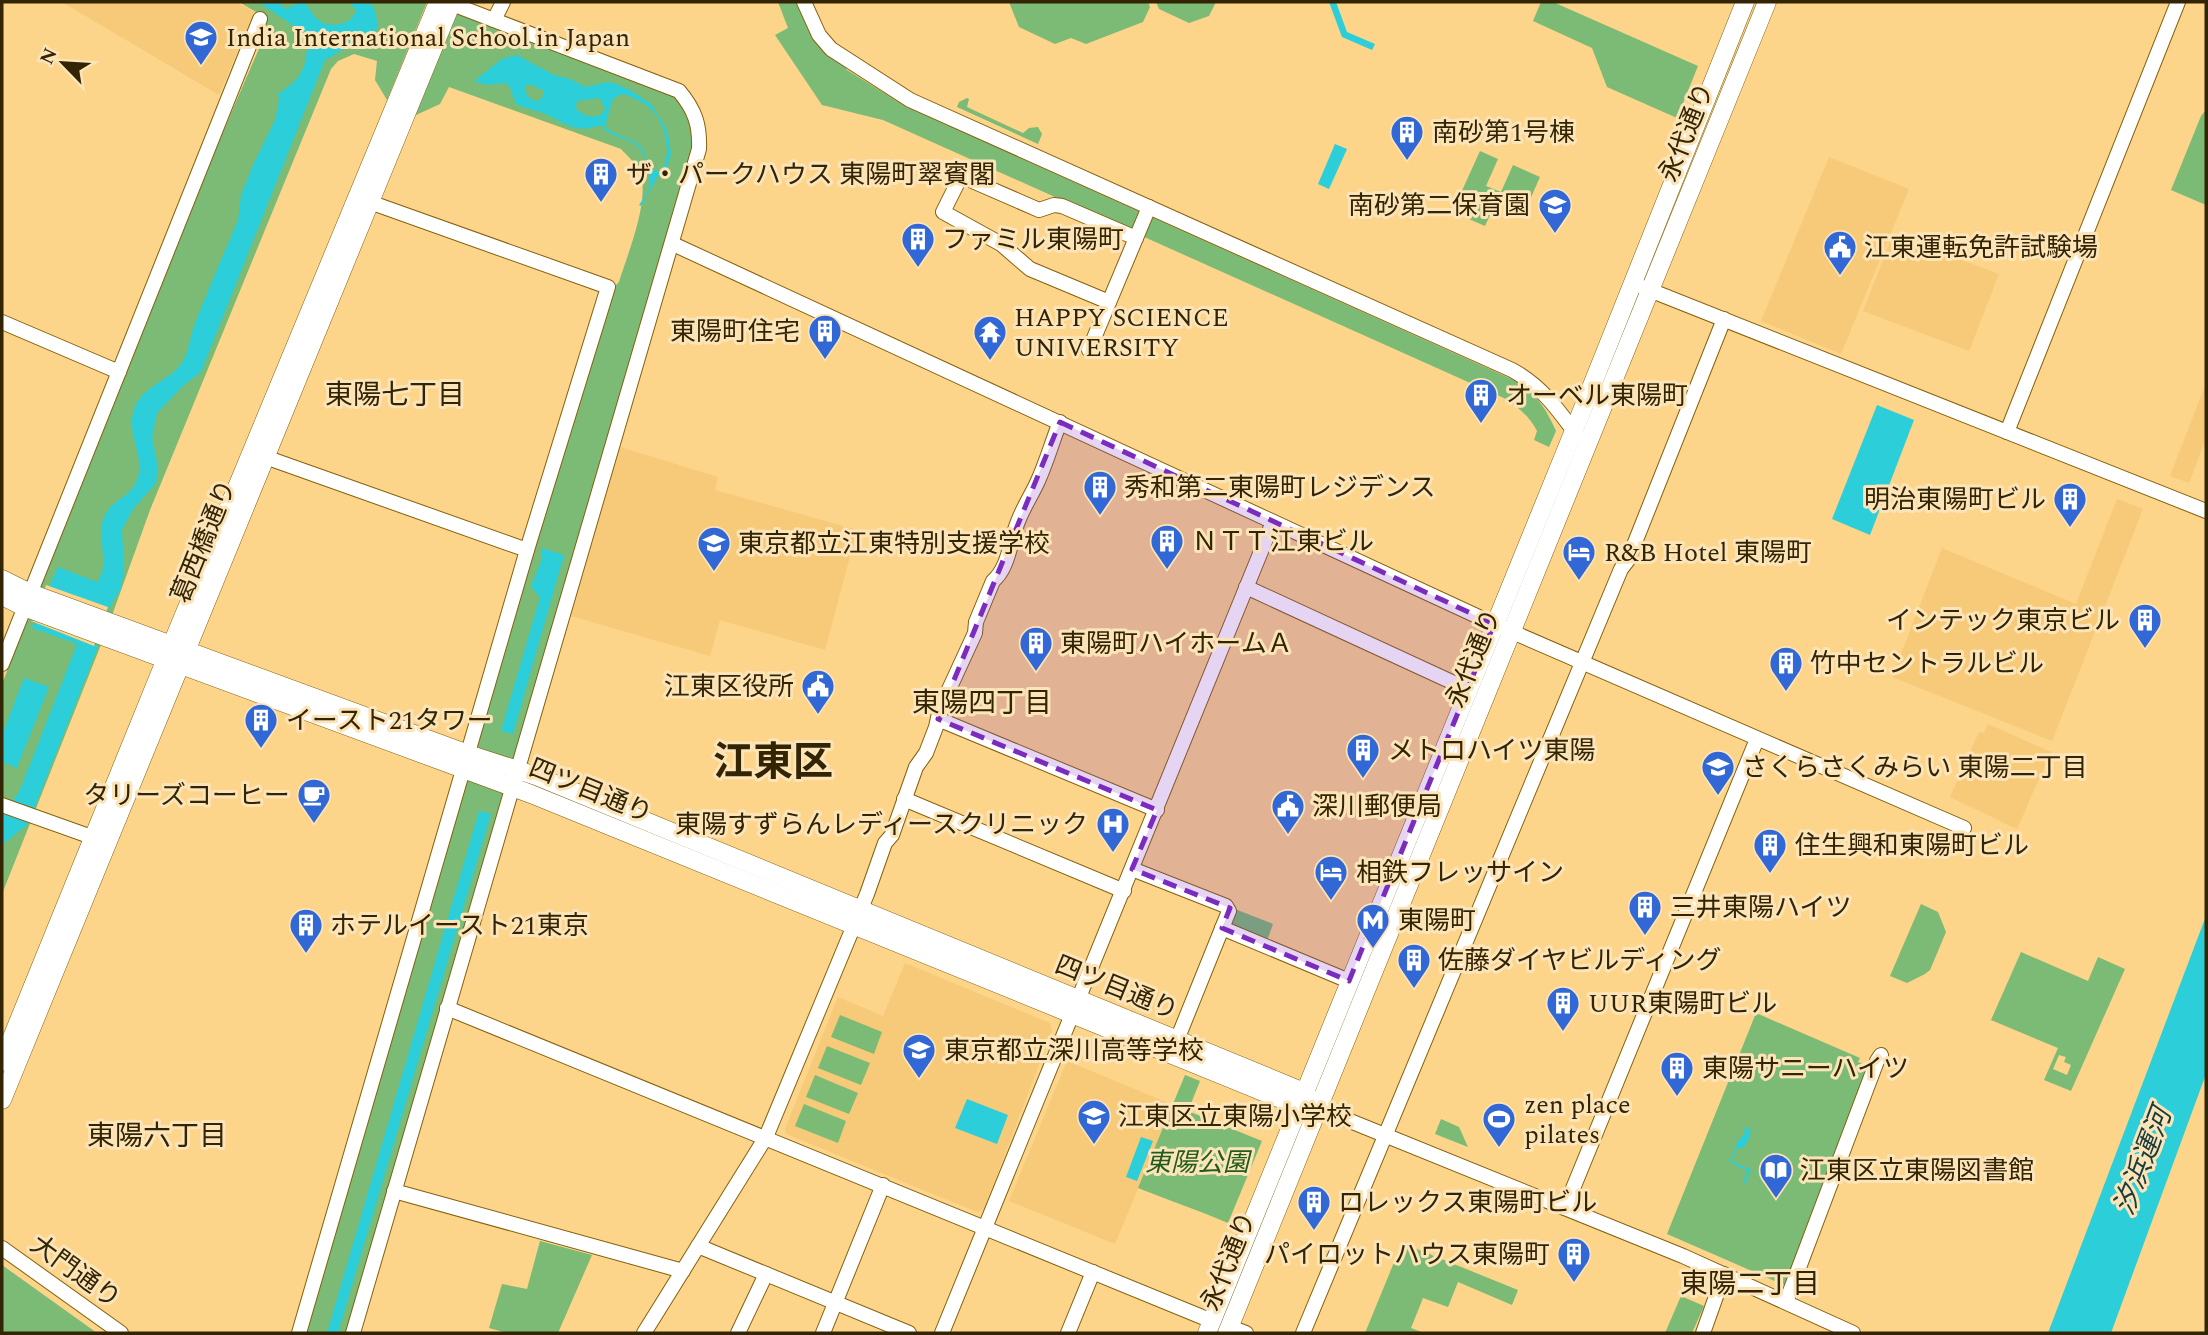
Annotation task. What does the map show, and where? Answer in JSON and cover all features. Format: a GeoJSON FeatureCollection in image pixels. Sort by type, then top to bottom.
{"type":"FeatureCollection","features":[{"type":"Feature","properties":{"kind":"main road","name":"葛西橋通り"},"geometry":{"type":"LineString","coordinates":[[2,1100],[100,840],[447,2]]}},
{"type":"Feature","properties":{"kind":"main road","name":"永代通り"},"geometry":{"type":"LineString","coordinates":[[1234,1331],[1318,1108],[1586,448],[1641,287],[1745,2]]}},
{"type":"Feature","properties":{"kind":"main road","name":"永代通り"},"geometry":{"type":"LineString","coordinates":[[1210,1327],[1467,688],[1574,431],[1767,2]]}},
{"type":"Feature","properties":{"kind":"main road","name":"葛西橋通り"},"geometry":{"type":"LineString","coordinates":[[176,654],[265,457],[363,200]]}},
{"type":"Feature","properties":{"kind":"main road","name":"四ツ目通り"},"geometry":{"type":"LineString","coordinates":[[2,579],[31,601]]}},
{"type":"Feature","properties":{"kind":"main road","name":"四ツ目通り"},"geometry":{"type":"LineString","coordinates":[[2,596],[31,601],[512,778],[1301,1099]]}},
{"type":"Feature","properties":{"kind":"main road","name":"葛西橋通り"},"geometry":{"type":"LineString","coordinates":[[2,1062],[100,840]]}},
{"type":"Feature","properties":{"kind":"main road","name":"四ツ目通り"},"geometry":{"type":"LineString","coordinates":[[1075,1007],[1177,1040],[1318,1108]]}},
{"type":"Feature","properties":{"kind":"street"},"geometry":{"type":"LineString","coordinates":[[354,1333],[512,778],[673,244],[699,149],[697,116],[679,91],[447,2]]}},
{"type":"Feature","properties":{"kind":"street"},"geometry":{"type":"LineString","coordinates":[[494,20],[503,2]]}},
{"type":"Feature","properties":{"kind":"street"},"geometry":{"type":"LineString","coordinates":[[804,2],[819,35],[831,49],[910,100],[1525,377],[1549,398],[1586,448]]}},
{"type":"Feature","properties":{"kind":"street"},"geometry":{"type":"LineString","coordinates":[[2007,432],[2178,2]]}},
{"type":"Feature","properties":{"kind":"street"},"geometry":{"type":"LineString","coordinates":[[2,664],[5,648],[31,601],[260,19]]}},
{"type":"Feature","properties":{"kind":"street"},"geometry":{"type":"LineString","coordinates":[[1109,302],[1030,270],[1001,244],[943,212],[961,176],[1039,210],[1054,205],[1062,206],[1136,238]]}},
{"type":"Feature","properties":{"kind":"street"},"geometry":{"type":"LineString","coordinates":[[299,1333],[469,762],[527,550],[608,287],[363,200]]}},
{"type":"Feature","properties":{"kind":"street"},"geometry":{"type":"LineString","coordinates":[[1089,350],[1149,207]]}},
{"type":"Feature","properties":{"kind":"street"},"geometry":{"type":"LineString","coordinates":[[673,244],[1494,624],[1964,828]]}},
{"type":"Feature","properties":{"kind":"street"},"geometry":{"type":"LineString","coordinates":[[1641,287],[2206,512]]}},
{"type":"Feature","properties":{"kind":"street"},"geometry":{"type":"LineString","coordinates":[[1303,1333],[1621,569],[1628,560],[1724,319]]}},
{"type":"Feature","properties":{"kind":"street"},"geometry":{"type":"LineString","coordinates":[[2,322],[119,372]]}},
{"type":"Feature","properties":{"kind":"street"},"geometry":{"type":"LineString","coordinates":[[644,1333],[766,1138],[857,918],[875,866],[885,843],[892,835],[916,767],[926,753],[954,674],[961,667],[975,633],[976,622],[993,581],[999,576],[1014,539],[1014,530],[1037,484],[1060,422]]}},
{"type":"Feature","properties":{"kind":"street"},"geometry":{"type":"LineString","coordinates":[[265,457],[527,550]]}},
{"type":"Feature","properties":{"kind":"street"},"geometry":{"type":"LineString","coordinates":[[942,1333],[1273,522]]}},
{"type":"Feature","properties":{"kind":"street"},"geometry":{"type":"LineString","coordinates":[[1246,587],[1467,688]]}},
{"type":"Feature","properties":{"kind":"street"},"geometry":{"type":"LineString","coordinates":[[938,719],[1157,810]]}},
{"type":"Feature","properties":{"kind":"street"},"geometry":{"type":"LineString","coordinates":[[1565,1208],[1757,739]]}},
{"type":"Feature","properties":{"kind":"street"},"geometry":{"type":"LineString","coordinates":[[904,799],[1124,891]]}},
{"type":"Feature","properties":{"kind":"street"},"geometry":{"type":"LineString","coordinates":[[2,804],[100,840]]}},
{"type":"Feature","properties":{"kind":"street"},"geometry":{"type":"LineString","coordinates":[[1132,869],[1226,906],[1229,911],[1177,1040]]}},
{"type":"Feature","properties":{"kind":"street"},"geometry":{"type":"LineString","coordinates":[[1222,929],[1349,981]]}},
{"type":"Feature","properties":{"kind":"street"},"geometry":{"type":"LineString","coordinates":[[447,1009],[985,1226],[1093,1272],[1210,1327]]}},
{"type":"Feature","properties":{"kind":"street"},"geometry":{"type":"LineString","coordinates":[[1786,1303],[1881,1055]]}},
{"type":"Feature","properties":{"kind":"street"},"geometry":{"type":"LineString","coordinates":[[1318,1108],[1565,1208],[1853,1333]]}},
{"type":"Feature","properties":{"kind":"street"},"geometry":{"type":"LineString","coordinates":[[823,1333],[883,1185]]}},
{"type":"Feature","properties":{"kind":"street"},"geometry":{"type":"LineString","coordinates":[[394,1191],[683,1271]]}},
{"type":"Feature","properties":{"kind":"street"},"geometry":{"type":"LineString","coordinates":[[698,1246],[909,1333]]}},
{"type":"Feature","properties":{"kind":"street","name":"大門通り"},"geometry":{"type":"LineString","coordinates":[[2,1248],[121,1333]]}},
{"type":"Feature","properties":{"kind":"street"},"geometry":{"type":"LineString","coordinates":[[1068,1333],[1093,1272]]}},
{"type":"Feature","properties":{"kind":"street"},"geometry":{"type":"LineString","coordinates":[[738,1333],[766,1274]]}},
{"type":"Feature","properties":{"kind":"street"},"geometry":{"type":"LineString","coordinates":[[1703,1333],[1724,1275]]}},
{"type":"Feature","properties":{"kind":"highlighted area"},"geometry":{"type":"Polygon","coordinates":[[[1060,422],[1494,624],[1349,981],[1222,928],[1230,908],[1132,869],[1157,810],[938,719],[1060,422]]]}},
{"type":"Feature","properties":{"kind":"shaded area","name":"India International School in Japan"},"geometry":{"type":"Polygon","coordinates":[[[62,2],[236,2],[254,12],[219,95],[62,2]]]}},
{"type":"Feature","properties":{"kind":"shaded area"},"geometry":{"type":"Polygon","coordinates":[[[1829,157],[1909,189],[1841,354],[1761,321],[1829,157]]]}},
{"type":"Feature","properties":{"kind":"shaded area"},"geometry":{"type":"Polygon","coordinates":[[[1893,234],[1999,274],[1969,351],[1863,311],[1893,234]]]}},
{"type":"Feature","properties":{"kind":"shaded area"},"geometry":{"type":"Polygon","coordinates":[[[2206,383],[2206,438],[2189,483],[2170,476],[2206,383]]]}},
{"type":"Feature","properties":{"kind":"shaded area","name":"東京都立江東特別支援学校"},"geometry":{"type":"Polygon","coordinates":[[[620,447],[718,477],[715,490],[857,530],[825,650],[720,620],[710,656],[571,616],[620,447]]]}},
{"type":"Feature","properties":{"kind":"shaded area"},"geometry":{"type":"Polygon","coordinates":[[[2117,499],[2143,509],[2052,741],[1892,677],[1942,548],[2076,604],[2117,499]]]}},
{"type":"Feature","properties":{"kind":"shaded area"},"geometry":{"type":"Polygon","coordinates":[[[1988,724],[2051,752],[2017,829],[1950,797],[1979,732],[1984,733],[1988,724]]]}},
{"type":"Feature","properties":{"kind":"shaded area","name":"東京都立深川高等学校"},"geometry":{"type":"Polygon","coordinates":[[[905,963],[1050,1023],[1052,1031],[984,1209],[977,1212],[786,1134],[785,1129],[838,997],[883,1016],[905,963]]]}},
{"type":"Feature","properties":{"kind":"shaded area","name":"江東区立東陽小学校"},"geometry":{"type":"Polygon","coordinates":[[[1067,1061],[1173,1105],[1115,1244],[1009,1201],[1067,1061]]]}},
{"type":"Feature","properties":{"kind":"green space"},"geometry":{"type":"Polygon","coordinates":[[[239,2],[427,2],[387,100],[375,80],[377,61],[354,54],[338,61],[331,69],[150,510],[106,632],[2,894],[2,684],[204,176],[267,30],[256,12],[239,2]]]}},
{"type":"Feature","properties":{"kind":"green space"},"geometry":{"type":"Polygon","coordinates":[[[432,2],[676,95],[692,117],[695,149],[347,1333],[304,1333],[532,552],[612,289],[619,282],[632,242],[642,195],[639,170],[621,149],[449,87],[440,104],[416,115],[392,98],[432,2]]]}},
{"type":"Feature","properties":{"kind":"green space"},"geometry":{"type":"Polygon","coordinates":[[[778,2],[804,2],[847,70],[905,106],[1516,381],[1535,397],[1553,423],[1556,431],[1549,447],[1534,440],[1537,431],[1534,426],[1524,413],[1506,399],[883,120],[822,105],[775,35],[788,28],[778,2]]]}},
{"type":"Feature","properties":{"kind":"green space"},"geometry":{"type":"Polygon","coordinates":[[[1009,2],[1148,2],[1150,7],[1143,22],[1086,44],[1071,38],[1055,44],[1019,27],[1009,2]]]}},
{"type":"Feature","properties":{"kind":"green space"},"geometry":{"type":"Polygon","coordinates":[[[1156,2],[1216,2],[1209,16],[1189,23],[1159,9],[1156,2]]]}},
{"type":"Feature","properties":{"kind":"green space"},"geometry":{"type":"Polygon","coordinates":[[[1541,2],[1553,2],[1698,66],[1677,118],[1607,87],[1592,48],[1533,21],[1541,2]]]}},
{"type":"Feature","properties":{"kind":"green space"},"geometry":{"type":"Polygon","coordinates":[[[967,98],[967,107],[1023,133],[1029,128],[1038,127],[1042,134],[1038,144],[957,107],[959,102],[967,98]]]}},
{"type":"Feature","properties":{"kind":"green space"},"geometry":{"type":"Polygon","coordinates":[[[2206,110],[2206,205],[2171,190],[2201,116],[2206,110]]]}},
{"type":"Feature","properties":{"kind":"green space"},"geometry":{"type":"Polygon","coordinates":[[[1480,151],[1498,159],[1486,186],[1501,192],[1513,165],[1540,177],[1528,204],[1500,193],[1485,226],[1469,219],[1460,195],[1480,151]]]}},
{"type":"Feature","properties":{"kind":"green space"},"geometry":{"type":"Polygon","coordinates":[[[1921,904],[1938,912],[1946,932],[1930,970],[1907,983],[1890,976],[1921,904]]]}},
{"type":"Feature","properties":{"kind":"green space"},"geometry":{"type":"Polygon","coordinates":[[[1235,909],[1273,924],[1267,941],[1232,927],[1230,923],[1235,909]]]}},
{"type":"Feature","properties":{"kind":"green space"},"geometry":{"type":"Polygon","coordinates":[[[2021,952],[2088,981],[2098,957],[2125,969],[2071,1091],[2044,1080],[2058,1048],[1991,1020],[2021,952]],[[2059,1055],[2053,1069],[2067,1075],[2071,1065],[2064,1062],[2066,1057],[2059,1055]]]}},
{"type":"Feature","properties":{"kind":"green space"},"geometry":{"type":"Polygon","coordinates":[[[1756,1013],[1860,1058],[1858,1062],[1874,1068],[1791,1288],[1667,1234],[1756,1013]]]}},
{"type":"Feature","properties":{"kind":"green space"},"geometry":{"type":"Polygon","coordinates":[[[840,1015],[882,1032],[874,1054],[831,1037],[840,1015]]]}},
{"type":"Feature","properties":{"kind":"green space"},"geometry":{"type":"Polygon","coordinates":[[[827,1046],[870,1063],[861,1085],[818,1068],[827,1046]]]}},
{"type":"Feature","properties":{"kind":"green space"},"geometry":{"type":"Polygon","coordinates":[[[815,1075],[858,1093],[849,1114],[806,1097],[815,1075]]]}},
{"type":"Feature","properties":{"kind":"green space","name":"東陽公園"},"geometry":{"type":"Polygon","coordinates":[[[1185,1075],[1200,1081],[1188,1111],[1262,1141],[1228,1223],[1138,1188],[1185,1075]]]}},
{"type":"Feature","properties":{"kind":"green space"},"geometry":{"type":"Polygon","coordinates":[[[804,1104],[846,1121],[838,1143],[795,1126],[804,1104]]]}},
{"type":"Feature","properties":{"kind":"green space"},"geometry":{"type":"Polygon","coordinates":[[[1441,1119],[1459,1127],[1468,1147],[1435,1134],[1441,1119]]]}},
{"type":"Feature","properties":{"kind":"green space"},"geometry":{"type":"Polygon","coordinates":[[[540,1241],[592,1255],[558,1333],[507,1333],[489,1328],[502,1284],[527,1289],[540,1241]]]}},
{"type":"Feature","properties":{"kind":"green space"},"geometry":{"type":"Polygon","coordinates":[[[1402,1243],[1518,1290],[1512,1305],[1458,1282],[1448,1307],[1423,1298],[1411,1328],[1424,1333],[1365,1333],[1402,1243]]]}},
{"type":"Feature","properties":{"kind":"green space"},"geometry":{"type":"Polygon","coordinates":[[[2,1265],[97,1333],[2,1333],[2,1265]]]}},
{"type":"Feature","properties":{"kind":"green space"},"geometry":{"type":"Polygon","coordinates":[[[1681,1296],[1704,1306],[1692,1333],[1665,1333],[1681,1296]]]}},
{"type":"Feature","properties":{"kind":"water"},"geometry":{"type":"Polygon","coordinates":[[[258,2],[279,2],[285,9],[302,2],[317,19],[333,25],[344,23],[353,16],[356,11],[350,2],[369,2],[375,10],[378,27],[370,41],[346,48],[325,60],[201,372],[157,413],[152,437],[158,468],[156,483],[133,509],[122,530],[124,570],[121,589],[109,608],[96,646],[98,647],[28,824],[2,845],[2,817],[20,790],[77,644],[32,628],[33,624],[37,622],[58,567],[97,582],[101,575],[102,523],[112,505],[134,485],[139,471],[132,426],[135,407],[144,394],[176,370],[184,360],[198,315],[238,220],[241,195],[275,120],[278,94],[297,78],[304,67],[308,43],[291,24],[258,2]]]}},
{"type":"Feature","properties":{"kind":"water"},"geometry":{"type":"Polygon","coordinates":[[[1329,2],[1336,2],[1347,32],[1375,44],[1372,50],[1342,37],[1329,2]]]}},
{"type":"Feature","properties":{"kind":"water"},"geometry":{"type":"Polygon","coordinates":[[[517,55],[554,75],[585,87],[608,82],[616,84],[651,104],[666,128],[671,154],[666,171],[658,176],[641,206],[639,205],[648,191],[649,180],[645,159],[639,148],[631,141],[609,132],[601,125],[577,128],[516,104],[506,83],[486,85],[474,81],[502,59],[517,55]],[[527,85],[527,96],[537,102],[542,98],[544,91],[527,85]],[[622,94],[613,99],[605,126],[637,143],[644,152],[650,169],[660,172],[667,149],[657,116],[646,105],[629,96],[622,94]],[[600,98],[578,101],[575,108],[586,116],[599,116],[605,110],[600,98]]]}},
{"type":"Feature","properties":{"kind":"water"},"geometry":{"type":"Polygon","coordinates":[[[1335,144],[1347,149],[1329,189],[1318,184],[1335,144]]]}},
{"type":"Feature","properties":{"kind":"water"},"geometry":{"type":"Polygon","coordinates":[[[1877,405],[1914,420],[1870,535],[1832,519],[1877,405]]]}},
{"type":"Feature","properties":{"kind":"water"},"geometry":{"type":"Polygon","coordinates":[[[542,548],[564,555],[513,734],[501,731],[540,597],[531,587],[541,561],[542,548]]]}},
{"type":"Feature","properties":{"kind":"water"},"geometry":{"type":"Polygon","coordinates":[[[24,678],[49,687],[17,768],[2,762],[2,735],[24,678]]]}},
{"type":"Feature","properties":{"kind":"water"},"geometry":{"type":"Polygon","coordinates":[[[479,811],[491,814],[338,1333],[327,1333],[479,811]]]}},
{"type":"Feature","properties":{"kind":"water","name":"汐浜運河"},"geometry":{"type":"Polygon","coordinates":[[[2206,916],[2206,1074],[2111,1333],[2048,1333],[2206,916]]]}},
{"type":"Feature","properties":{"kind":"water"},"geometry":{"type":"Polygon","coordinates":[[[967,1099],[1008,1115],[997,1144],[955,1128],[967,1099]]]}},
{"type":"Feature","properties":{"kind":"water"},"geometry":{"type":"Polygon","coordinates":[[[1744,1127],[1751,1130],[1749,1139],[1743,1148],[1737,1148],[1732,1161],[1751,1170],[1745,1184],[1743,1183],[1748,1171],[1730,1162],[1738,1141],[1745,1133],[1744,1127]]]}},
{"type":"Feature","properties":{"kind":"water"},"geometry":{"type":"Polygon","coordinates":[[[1141,1137],[1153,1141],[1137,1181],[1126,1177],[1141,1137]]]}},
{"type":"Feature","properties":{"kind":"pier"},"geometry":{"type":"Polygon","coordinates":[[[46,585],[108,607],[94,646],[31,621],[35,620],[46,585]]]}},
{"type":"Feature","properties":{"kind":"place","name":"India International School in Japan"},"geometry":{"type":"Point","coordinates":[201,67]}},
{"type":"Feature","properties":{"kind":"place","name":"南砂第1号棟"},"geometry":{"type":"Point","coordinates":[1407,162]}},
{"type":"Feature","properties":{"kind":"place","name":"ザ・パークハウス 東陽町翠賓閣"},"geometry":{"type":"Point","coordinates":[601,204]}},
{"type":"Feature","properties":{"kind":"place","name":"南砂第二保育園"},"geometry":{"type":"Point","coordinates":[1555,235]}},
{"type":"Feature","properties":{"kind":"place","name":"ファミル東陽町"},"geometry":{"type":"Point","coordinates":[918,269]}},
{"type":"Feature","properties":{"kind":"place","name":"江東運転免許試験場"},"geometry":{"type":"Point","coordinates":[1840,277]}},
{"type":"Feature","properties":{"kind":"place","name":"東陽町住宅"},"geometry":{"type":"Point","coordinates":[825,361]}},
{"type":"Feature","properties":{"kind":"place","name":"HAPPY SCIENCE UNIVERSITY"},"geometry":{"type":"Point","coordinates":[990,362]}},
{"type":"Feature","properties":{"kind":"place","name":"オーベル東陽町"},"geometry":{"type":"Point","coordinates":[1481,425]}},
{"type":"Feature","properties":{"kind":"place","name":"秀和第二東陽町レジデンス"},"geometry":{"type":"Point","coordinates":[1100,517]}},
{"type":"Feature","properties":{"kind":"place","name":"明治東陽町ビル"},"geometry":{"type":"Point","coordinates":[2070,529]}},
{"type":"Feature","properties":{"kind":"place","name":"ＮＴＴ江東ビル"},"geometry":{"type":"Point","coordinates":[1167,571]}},
{"type":"Feature","properties":{"kind":"place","name":"東京都立江東特別支援学校"},"geometry":{"type":"Point","coordinates":[714,573]}},
{"type":"Feature","properties":{"kind":"place","name":"R&B Hotel 東陽町"},"geometry":{"type":"Point","coordinates":[1579,582]}},
{"type":"Feature","properties":{"kind":"place","name":"インテック東京ビル"},"geometry":{"type":"Point","coordinates":[2145,650]}},
{"type":"Feature","properties":{"kind":"place","name":"東陽町ハイホームＡ"},"geometry":{"type":"Point","coordinates":[1036,673]}},
{"type":"Feature","properties":{"kind":"place","name":"竹中セントラルビル"},"geometry":{"type":"Point","coordinates":[1786,693]}},
{"type":"Feature","properties":{"kind":"place","name":"江東区役所"},"geometry":{"type":"Point","coordinates":[818,716]}},
{"type":"Feature","properties":{"kind":"place","name":"イースト21タワー"},"geometry":{"type":"Point","coordinates":[261,750]}},
{"type":"Feature","properties":{"kind":"place","name":"メトロハイツ東陽"},"geometry":{"type":"Point","coordinates":[1363,780]}},
{"type":"Feature","properties":{"kind":"place","name":"さくらさくみらい 東陽二丁目"},"geometry":{"type":"Point","coordinates":[1718,797]}},
{"type":"Feature","properties":{"kind":"place","name":"タリーズコーヒー"},"geometry":{"type":"Point","coordinates":[314,825]}},
{"type":"Feature","properties":{"kind":"place","name":"深川郵便局"},"geometry":{"type":"Point","coordinates":[1288,836]}},
{"type":"Feature","properties":{"kind":"place","name":"東陽すずらんレディースクリニック"},"geometry":{"type":"Point","coordinates":[1113,854]}},
{"type":"Feature","properties":{"kind":"place","name":"住生興和東陽町ビル"},"geometry":{"type":"Point","coordinates":[1770,875]}},
{"type":"Feature","properties":{"kind":"place","name":"相鉄フレッサイン"},"geometry":{"type":"Point","coordinates":[1331,902]}},
{"type":"Feature","properties":{"kind":"place","name":"三井東陽ハイツ"},"geometry":{"type":"Point","coordinates":[1645,937]}},
{"type":"Feature","properties":{"kind":"place","name":"東陽町"},"geometry":{"type":"Point","coordinates":[1373,950]}},
{"type":"Feature","properties":{"kind":"place","name":"ホテルイースト21東京"},"geometry":{"type":"Point","coordinates":[306,955]}},
{"type":"Feature","properties":{"kind":"place","name":"佐藤ダイヤビルディング"},"geometry":{"type":"Point","coordinates":[1414,990]}},
{"type":"Feature","properties":{"kind":"place","name":"UUR東陽町ビル"},"geometry":{"type":"Point","coordinates":[1563,1033]}},
{"type":"Feature","properties":{"kind":"place","name":"東京都立深川高等学校"},"geometry":{"type":"Point","coordinates":[919,1080]}},
{"type":"Feature","properties":{"kind":"place","name":"東陽サニーハイツ"},"geometry":{"type":"Point","coordinates":[1677,1098]}},
{"type":"Feature","properties":{"kind":"place","name":"江東区立東陽小学校"},"geometry":{"type":"Point","coordinates":[1094,1146]}},
{"type":"Feature","properties":{"kind":"place","name":"zen place pilates"},"geometry":{"type":"Point","coordinates":[1499,1149]}},
{"type":"Feature","properties":{"kind":"place","name":"江東区立東陽図書館"},"geometry":{"type":"Point","coordinates":[1776,1200]}},
{"type":"Feature","properties":{"kind":"place","name":"ロレックス東陽町ビル"},"geometry":{"type":"Point","coordinates":[1314,1232]}},
{"type":"Feature","properties":{"kind":"place","name":"パイロットハウス東陽町"},"geometry":{"type":"Point","coordinates":[1574,1284]}},
{"type":"Feature","properties":{"kind":"district","name":"東陽七丁目"},"geometry":{"type":"Point","coordinates":[395,394]}},
{"type":"Feature","properties":{"kind":"district","name":"東陽四丁目"},"geometry":{"type":"Point","coordinates":[982,702]}},
{"type":"Feature","properties":{"kind":"district","name":"江東区"},"geometry":{"type":"Point","coordinates":[773,761]}},
{"type":"Feature","properties":{"kind":"district","name":"東陽六丁目"},"geometry":{"type":"Point","coordinates":[157,1135]}},
{"type":"Feature","properties":{"kind":"district","name":"東陽二丁目"},"geometry":{"type":"Point","coordinates":[1750,1283]}}]}
